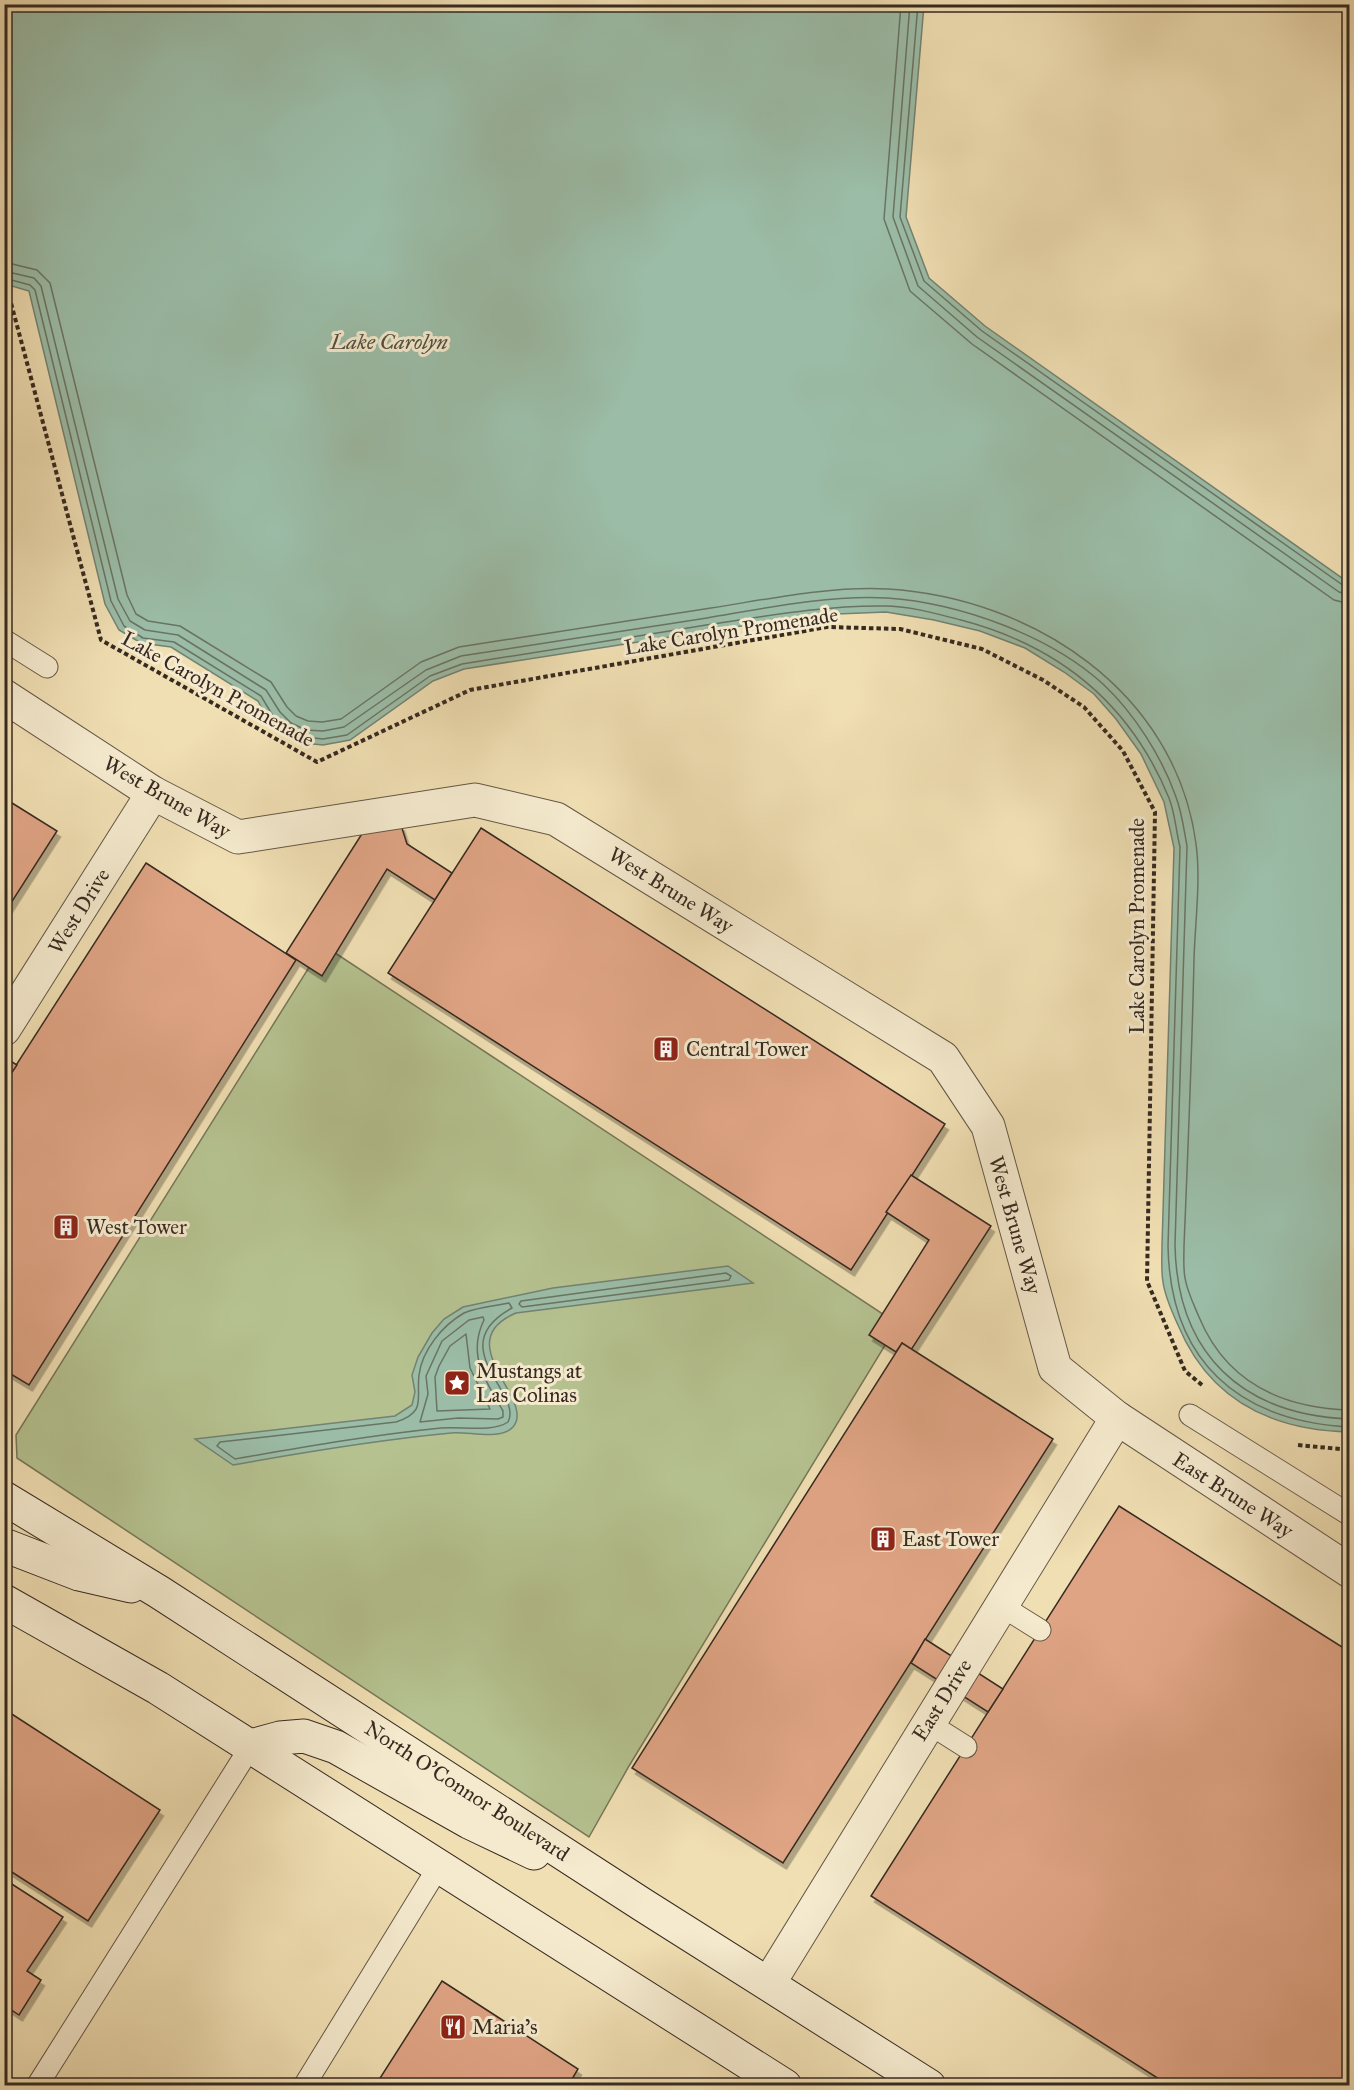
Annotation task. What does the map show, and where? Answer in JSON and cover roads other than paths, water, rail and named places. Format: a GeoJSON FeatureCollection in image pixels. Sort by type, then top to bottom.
{"type":"FeatureCollection","features":[{"type":"Feature","properties":{"kind":"street","name":"West Brune Way"},"geometry":{"type":"LineString","coordinates":[[4,696],[153,793],[238,837],[475,800],[556,819],[944,1058],[988,1126],[1055,1368],[1117,1418]]}},
{"type":"Feature","properties":{"kind":"street","name":"West Drive"},"geometry":{"type":"LineString","coordinates":[[8,1015],[153,793]]}},
{"type":"Feature","properties":{"kind":"street","name":"East Brune Way"},"geometry":{"type":"LineString","coordinates":[[1117,1418],[1350,1571]]}},
{"type":"Feature","properties":{"kind":"street","name":"East Drive"},"geometry":{"type":"LineString","coordinates":[[769,1983],[1117,1418]]}},
{"type":"Feature","properties":{"kind":"street","name":"North O'Connor Boulevard"},"geometry":{"type":"LineString","coordinates":[[4,1498],[159,1593],[643,1905],[929,2085]]}},
{"type":"Feature","properties":{"kind":"street"},"geometry":{"type":"LineString","coordinates":[[4,1545],[80,1574],[159,1593]]}},
{"type":"Feature","properties":{"kind":"street"},"geometry":{"type":"LineString","coordinates":[[4,1601],[158,1688],[785,2085]]}},
{"type":"Feature","properties":{"kind":"street"},"geometry":{"type":"LineString","coordinates":[[251,1746],[280,1738],[304,1736],[336,1747],[469,1822],[643,1905]]}},
{"type":"Feature","properties":{"kind":"lane"},"geometry":{"type":"LineString","coordinates":[[4,640],[47,667]]}},
{"type":"Feature","properties":{"kind":"lane"},"geometry":{"type":"LineString","coordinates":[[1190,1415],[1350,1515]]}},
{"type":"Feature","properties":{"kind":"lane"},"geometry":{"type":"LineString","coordinates":[[1000,1605],[1040,1630]]}},
{"type":"Feature","properties":{"kind":"lane"},"geometry":{"type":"LineString","coordinates":[[928,1724],[966,1748]]}},
{"type":"Feature","properties":{"kind":"lane"},"geometry":{"type":"LineString","coordinates":[[37,2085],[251,1746]]}},
{"type":"Feature","properties":{"kind":"lane"},"geometry":{"type":"LineString","coordinates":[[304,2085],[439,1866]]}},
{"type":"Feature","properties":{"kind":"water","name":"Lake Carolyn"},"geometry":{"type":"Polygon","coordinates":[[[4,5],[924,5],[906,217],[929,278],[985,326],[1349,583],[1349,1432],[1294,1425],[1246,1406],[1225,1391],[1207,1373],[1191,1351],[1169,1304],[1163,1282],[1162,1259],[1174,848],[1164,802],[1141,754],[1116,719],[1094,694],[1064,672],[1025,648],[980,631],[934,620],[886,612],[813,615],[464,669],[433,681],[350,740],[323,745],[303,743],[284,735],[268,720],[258,701],[171,647],[141,643],[119,630],[105,604],[29,291],[5,284],[4,5]]]}},
{"type":"Feature","properties":{"kind":"water"},"geometry":{"type":"Polygon","coordinates":[[[728,1266],[753,1283],[516,1313],[497,1325],[490,1339],[491,1355],[514,1402],[517,1416],[513,1427],[500,1434],[458,1433],[423,1436],[233,1465],[195,1439],[395,1416],[412,1405],[415,1392],[412,1375],[418,1357],[432,1333],[444,1319],[463,1307],[553,1288],[728,1266]]]}},
{"type":"Feature","properties":{"kind":"place","name":"Central Tower"},"geometry":{"type":"Point","coordinates":[666,1049]}},
{"type":"Feature","properties":{"kind":"place","name":"West Tower"},"geometry":{"type":"Point","coordinates":[66,1227]}},
{"type":"Feature","properties":{"kind":"place","name":"Mustangs at Las Colinas"},"geometry":{"type":"Point","coordinates":[457,1383]}},
{"type":"Feature","properties":{"kind":"place","name":"East Tower"},"geometry":{"type":"Point","coordinates":[883,1539]}},
{"type":"Feature","properties":{"kind":"place","name":"Maria's"},"geometry":{"type":"Point","coordinates":[453,2027]}}]}
